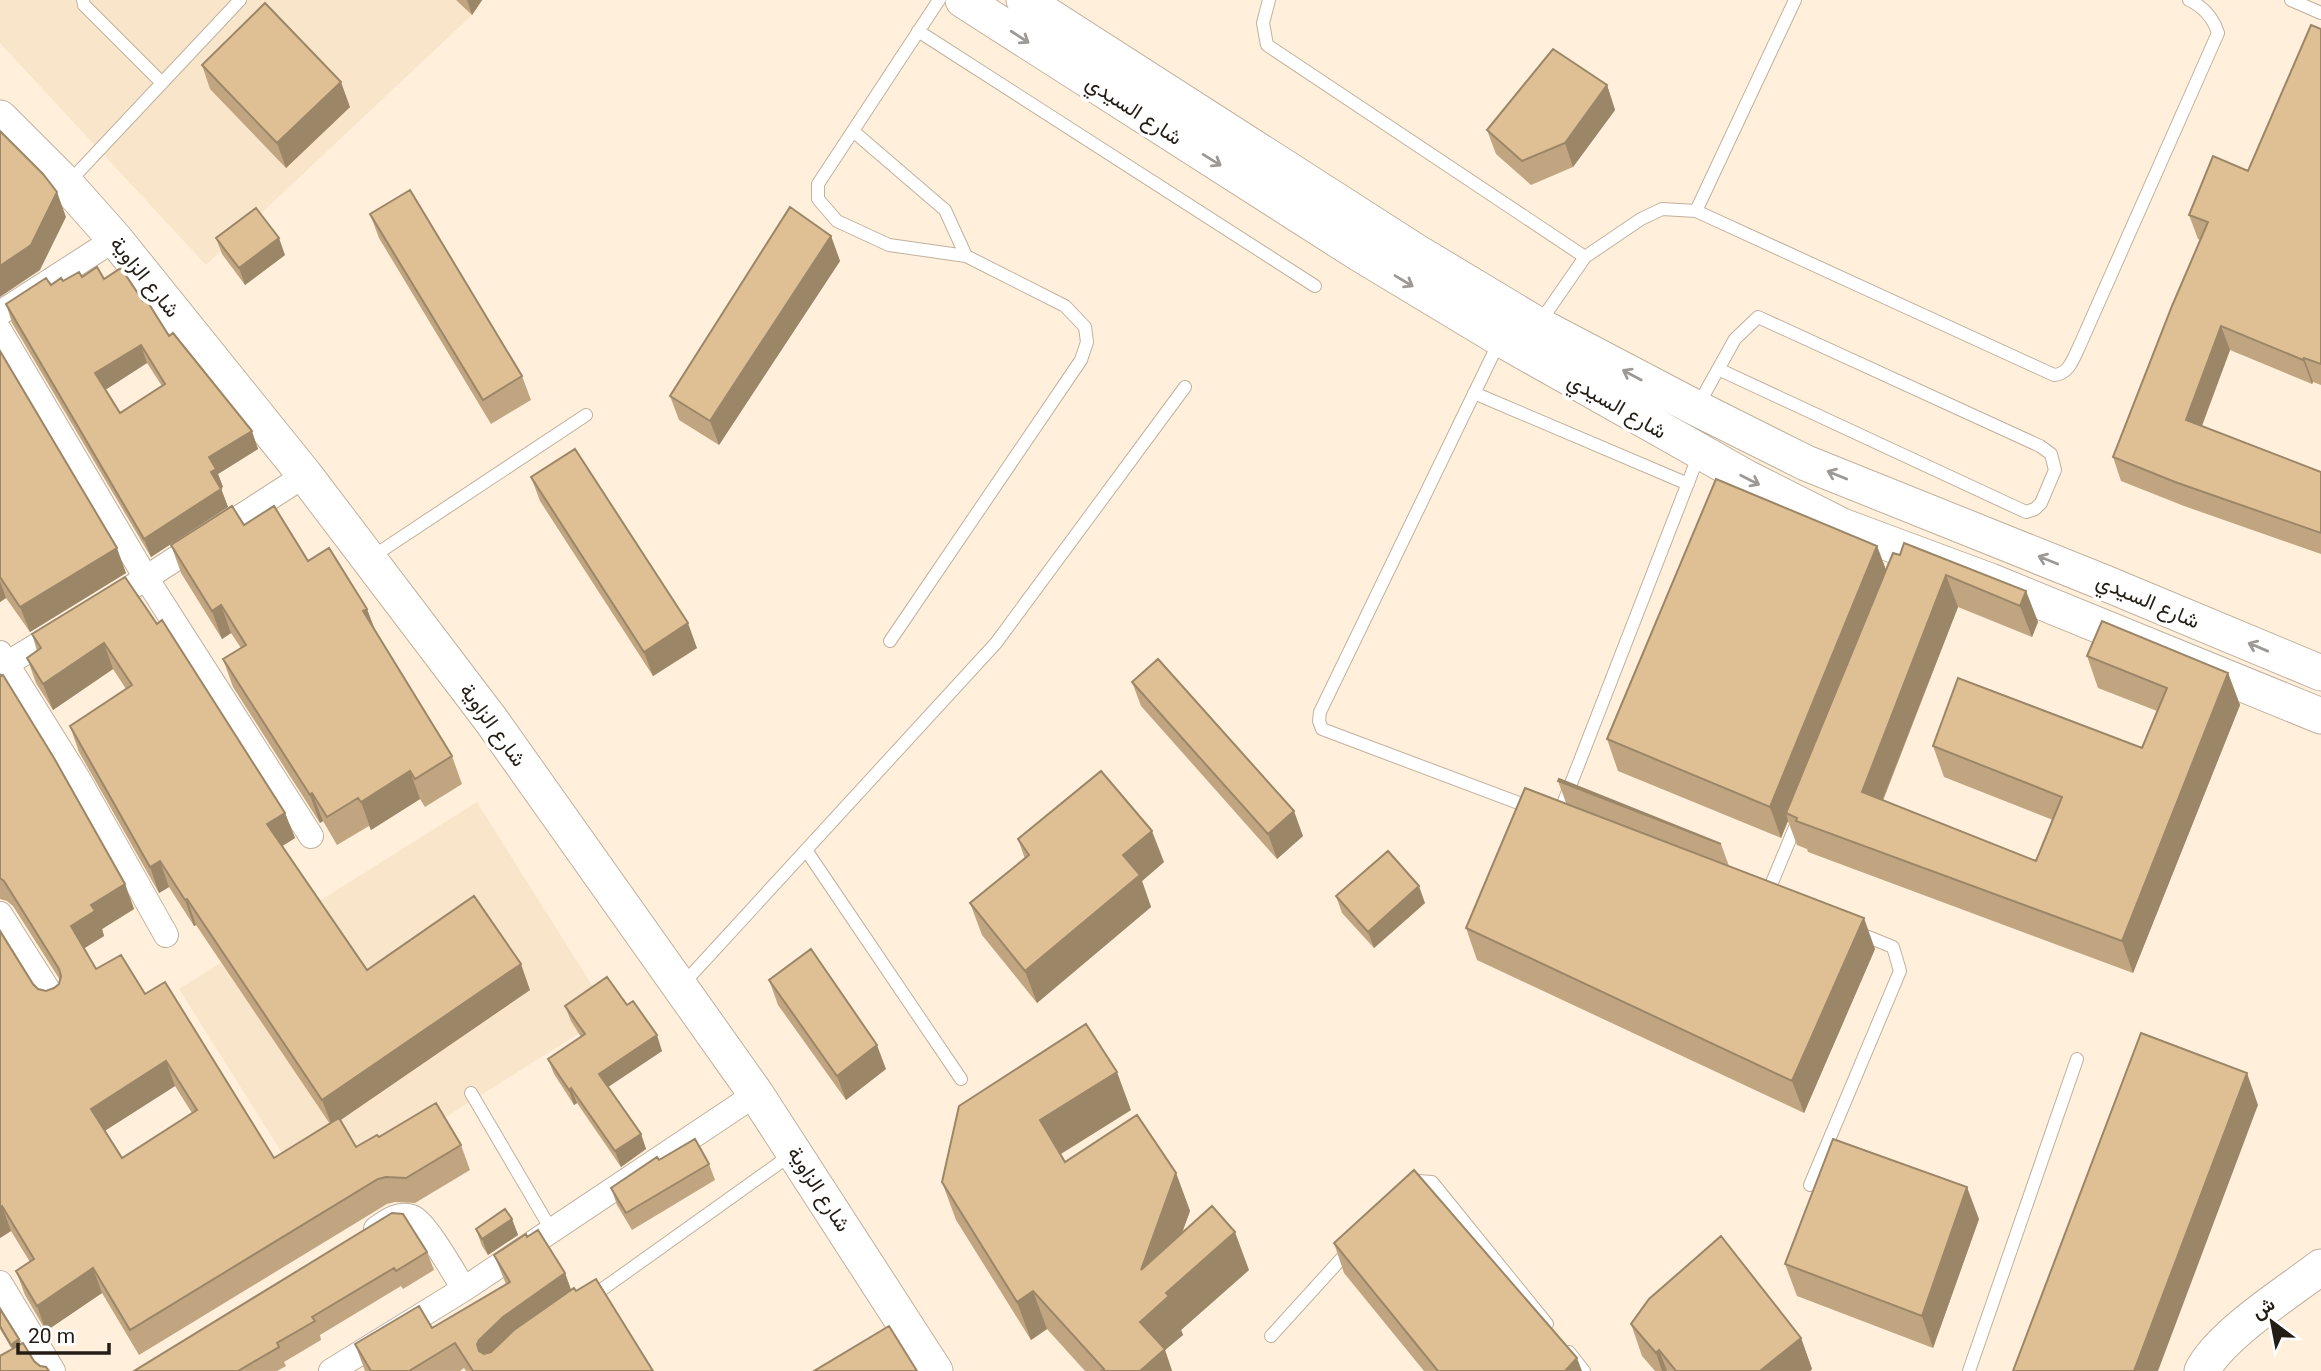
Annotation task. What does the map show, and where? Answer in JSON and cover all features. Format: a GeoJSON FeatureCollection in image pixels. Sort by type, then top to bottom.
{"type":"FeatureCollection","features":[{"type":"Feature","properties":{"kind":"main road","name":"شارع السيدي"},"geometry":{"type":"LineString","coordinates":[[963,0],[1348,247],[1519,332],[1696,408],[1806,463],[1915,538],[2093,623],[2321,716]]}},
{"type":"Feature","properties":{"kind":"main road","name":"شارع السيدي"},"geometry":{"type":"LineString","coordinates":[[1024,0],[1415,251],[1694,468],[1842,526],[1915,538],[2105,583],[2321,673]]}},
{"type":"Feature","properties":{"kind":"main road","name":"شارع الزاوية"},"geometry":{"type":"LineString","coordinates":[[0,118],[67,185],[115,239],[305,475],[491,720],[756,1094],[935,1371]]}},
{"type":"Feature","properties":{"kind":"main road"},"geometry":{"type":"LineString","coordinates":[[2093,623],[2105,583]]}},
{"type":"Feature","properties":{"kind":"main road"},"geometry":{"type":"LineString","coordinates":[[2202,1371],[2228,1338],[2321,1267]]}},
{"type":"Feature","properties":{"kind":"street"},"geometry":{"type":"LineString","coordinates":[[0,313],[115,239]]}},
{"type":"Feature","properties":{"kind":"street"},"geometry":{"type":"LineString","coordinates":[[0,331],[146,578],[311,836]]}},
{"type":"Feature","properties":{"kind":"street"},"geometry":{"type":"LineString","coordinates":[[111,600],[305,475]]}},
{"type":"Feature","properties":{"kind":"street"},"geometry":{"type":"LineString","coordinates":[[76,621],[2,661],[76,775],[166,935]]}},
{"type":"Feature","properties":{"kind":"street"},"geometry":{"type":"LineString","coordinates":[[0,914],[55,1001]]}},
{"type":"Feature","properties":{"kind":"street"},"geometry":{"type":"LineString","coordinates":[[331,1371],[464,1289],[756,1094]]}},
{"type":"Feature","properties":{"kind":"street"},"geometry":{"type":"LineString","coordinates":[[360,1238],[395,1217],[412,1217],[421,1221],[464,1289]]}},
{"type":"Feature","properties":{"kind":"street"},"geometry":{"type":"LineString","coordinates":[[2,1290],[53,1371]]}},
{"type":"Feature","properties":{"kind":"lane"},"geometry":{"type":"LineString","coordinates":[[83,0],[84,5],[162,83]]}},
{"type":"Feature","properties":{"kind":"lane"},"geometry":{"type":"LineString","coordinates":[[67,185],[240,0]]}},
{"type":"Feature","properties":{"kind":"lane"},"geometry":{"type":"LineString","coordinates":[[890,641],[1081,360],[1087,342],[1085,327],[1065,306],[966,256],[889,245],[837,221],[818,199],[818,184],[939,0]]}},
{"type":"Feature","properties":{"kind":"lane"},"geometry":{"type":"LineString","coordinates":[[1269,0],[1263,23],[1267,45],[1585,257]]}},
{"type":"Feature","properties":{"kind":"lane"},"geometry":{"type":"LineString","coordinates":[[1696,211],[1795,0]]}},
{"type":"Feature","properties":{"kind":"lane"},"geometry":{"type":"LineString","coordinates":[[1571,822],[1322,729],[1319,721],[1320,712],[1474,393],[1519,332],[1585,257],[1641,219],[1662,209],[1696,211],[2054,375],[2060,374],[2067,370],[2080,347],[2218,33],[2213,19],[2199,5],[2189,0]]}},
{"type":"Feature","properties":{"kind":"lane"},"geometry":{"type":"LineString","coordinates":[[2291,0],[2321,13]]}},
{"type":"Feature","properties":{"kind":"lane"},"geometry":{"type":"LineString","coordinates":[[918,31],[1315,286]]}},
{"type":"Feature","properties":{"kind":"lane"},"geometry":{"type":"LineString","coordinates":[[853,131],[945,210],[966,256]]}},
{"type":"Feature","properties":{"kind":"lane"},"geometry":{"type":"LineString","coordinates":[[1696,408],[1735,338],[1758,317],[2040,446],[2050,454],[2055,470],[2041,503],[2026,512],[1718,369]]}},
{"type":"Feature","properties":{"kind":"lane"},"geometry":{"type":"LineString","coordinates":[[680,987],[996,643],[1185,387]]}},
{"type":"Feature","properties":{"kind":"lane"},"geometry":{"type":"LineString","coordinates":[[1474,393],[1694,468],[1558,818]]}},
{"type":"Feature","properties":{"kind":"lane"},"geometry":{"type":"LineString","coordinates":[[369,559],[586,415]]}},
{"type":"Feature","properties":{"kind":"lane"},"geometry":{"type":"LineString","coordinates":[[1766,898],[1804,808]]}},
{"type":"Feature","properties":{"kind":"lane"},"geometry":{"type":"LineString","coordinates":[[806,850],[961,1079]]}},
{"type":"Feature","properties":{"kind":"lane"},"geometry":{"type":"LineString","coordinates":[[1753,892],[1779,902]]}},
{"type":"Feature","properties":{"kind":"lane"},"geometry":{"type":"LineString","coordinates":[[1810,1185],[1900,971],[1893,947],[1842,927]]}},
{"type":"Feature","properties":{"kind":"lane"},"geometry":{"type":"LineString","coordinates":[[1969,1371],[2077,1059]]}},
{"type":"Feature","properties":{"kind":"lane"},"geometry":{"type":"LineString","coordinates":[[471,1093],[552,1231]]}},
{"type":"Feature","properties":{"kind":"lane"},"geometry":{"type":"LineString","coordinates":[[585,1302],[795,1152]]}},
{"type":"Feature","properties":{"kind":"lane"},"geometry":{"type":"LineString","coordinates":[[1399,1196],[1408,1186],[1418,1181],[1432,1182],[1584,1371]]}},
{"type":"Feature","properties":{"kind":"lane"},"geometry":{"type":"LineString","coordinates":[[1271,1336],[1362,1236]]}},
{"type":"Feature","properties":{"kind":"shaded area"},"geometry":{"type":"Polygon","coordinates":[[[0,0],[483,0],[472,15],[206,265],[0,43],[0,0]]]}},
{"type":"Feature","properties":{"kind":"shaded area"},"geometry":{"type":"Polygon","coordinates":[[[477,802],[610,1014],[312,1201],[179,989],[477,802]]]}},
{"type":"Feature","properties":{"kind":"building"},"geometry":{"type":"Polygon","coordinates":[[[265,3],[341,82],[277,143],[202,65],[265,3]]]}},
{"type":"Feature","properties":{"kind":"building"},"geometry":{"type":"Polygon","coordinates":[[[2311,25],[2321,29],[2321,364],[2304,358],[2303,360],[2221,326],[2186,420],[2321,472],[2321,533],[2175,482],[2113,457],[2208,222],[2189,215],[2213,156],[2248,171],[2311,25]]]}},
{"type":"Feature","properties":{"kind":"building"},"geometry":{"type":"Polygon","coordinates":[[[1553,49],[1607,85],[1565,143],[1522,161],[1487,130],[1553,49]]]}},
{"type":"Feature","properties":{"kind":"building"},"geometry":{"type":"Polygon","coordinates":[[[0,131],[57,192],[31,245],[0,266],[0,131]]]}},
{"type":"Feature","properties":{"kind":"building"},"geometry":{"type":"Polygon","coordinates":[[[410,190],[522,376],[483,400],[370,214],[410,190]]]}},
{"type":"Feature","properties":{"kind":"building"},"geometry":{"type":"Polygon","coordinates":[[[790,207],[831,236],[710,421],[670,396],[790,207]]]}},
{"type":"Feature","properties":{"kind":"building"},"geometry":{"type":"Polygon","coordinates":[[[256,208],[279,238],[239,268],[216,238],[256,208]]]}},
{"type":"Feature","properties":{"kind":"building"},"geometry":{"type":"Polygon","coordinates":[[[97,267],[104,279],[121,268],[143,301],[146,299],[169,336],[173,333],[252,431],[209,457],[216,469],[211,472],[221,489],[144,539],[6,304],[46,278],[51,285],[61,278],[63,281],[79,272],[82,277],[97,267]],[[141,345],[95,373],[120,413],[165,384],[141,345]]]}},
{"type":"Feature","properties":{"kind":"building"},"geometry":{"type":"Polygon","coordinates":[[[0,351],[117,548],[20,607],[0,577],[0,351]]]}},
{"type":"Feature","properties":{"kind":"building"},"geometry":{"type":"Polygon","coordinates":[[[575,449],[688,623],[644,652],[531,477],[575,449]]]}},
{"type":"Feature","properties":{"kind":"building"},"geometry":{"type":"Polygon","coordinates":[[[1716,479],[1877,546],[1770,807],[1607,739],[1716,479]]]}},
{"type":"Feature","properties":{"kind":"building"},"geometry":{"type":"Polygon","coordinates":[[[232,506],[244,525],[274,506],[308,561],[329,548],[367,609],[363,611],[452,756],[415,779],[410,771],[361,802],[358,798],[327,817],[312,793],[310,795],[223,659],[246,645],[221,605],[212,611],[171,545],[232,506]]]}},
{"type":"Feature","properties":{"kind":"building"},"geometry":{"type":"Polygon","coordinates":[[[1904,543],[2026,591],[2020,606],[1946,575],[1862,792],[2036,861],[2062,797],[1933,746],[1958,678],[2142,748],[2167,688],[2087,656],[2102,621],[2228,673],[2122,941],[1796,821],[1797,818],[1786,813],[1893,553],[1900,555],[1904,543]]]}},
{"type":"Feature","properties":{"kind":"building"},"geometry":{"type":"Polygon","coordinates":[[[125,577],[157,624],[162,620],[285,813],[267,824],[367,970],[474,896],[521,964],[322,1100],[160,861],[150,867],[70,726],[132,685],[104,643],[43,684],[27,658],[41,648],[32,634],[125,577]]]}},
{"type":"Feature","properties":{"kind":"building"},"geometry":{"type":"Polygon","coordinates":[[[1158,659],[1294,811],[1268,834],[1132,682],[1158,659]]]}},
{"type":"Feature","properties":{"kind":"building"},"geometry":{"type":"Polygon","coordinates":[[[0,674],[54,758],[125,884],[91,905],[95,911],[71,926],[96,969],[121,955],[145,994],[165,982],[274,1158],[339,1118],[356,1147],[377,1135],[379,1137],[436,1103],[461,1145],[406,1178],[378,1179],[130,1330],[93,1268],[37,1306],[16,1271],[34,1259],[2,1206],[0,1207],[0,931],[38,989],[46,991],[54,988],[59,984],[61,976],[0,878],[0,674]],[[166,1061],[91,1109],[122,1158],[197,1110],[166,1061]]]}},
{"type":"Feature","properties":{"kind":"building"},"geometry":{"type":"Polygon","coordinates":[[[1101,771],[1152,831],[1123,855],[1140,875],[1025,971],[970,903],[1029,855],[1018,839],[1101,771]]]}},
{"type":"Feature","properties":{"kind":"building"},"geometry":{"type":"Polygon","coordinates":[[[1559,779],[1721,844],[1558,781],[1559,779]]]}},
{"type":"Feature","properties":{"kind":"building"},"geometry":{"type":"Polygon","coordinates":[[[1525,788],[1864,918],[1792,1081],[1466,928],[1525,788]]]}},
{"type":"Feature","properties":{"kind":"building"},"geometry":{"type":"Polygon","coordinates":[[[1388,851],[1419,886],[1368,932],[1336,896],[1388,851]]]}},
{"type":"Feature","properties":{"kind":"building"},"geometry":{"type":"Polygon","coordinates":[[[811,949],[877,1045],[837,1076],[769,980],[811,949]]]}},
{"type":"Feature","properties":{"kind":"building"},"geometry":{"type":"Polygon","coordinates":[[[607,977],[627,1005],[633,1001],[657,1035],[599,1074],[641,1134],[615,1151],[548,1059],[585,1034],[565,1006],[607,977]]]}},
{"type":"Feature","properties":{"kind":"building"},"geometry":{"type":"Polygon","coordinates":[[[1086,1024],[1117,1072],[1040,1120],[1065,1162],[1137,1115],[1176,1173],[1141,1270],[1212,1206],[1235,1232],[1166,1293],[1169,1296],[1140,1322],[1165,1349],[1140,1371],[1101,1371],[1104,1369],[1033,1291],[1017,1302],[942,1182],[959,1106],[1086,1024]]]}},
{"type":"Feature","properties":{"kind":"building"},"geometry":{"type":"Polygon","coordinates":[[[2141,1033],[2247,1073],[2134,1371],[2013,1371],[2141,1033]]]}},
{"type":"Feature","properties":{"kind":"building"},"geometry":{"type":"Polygon","coordinates":[[[695,1139],[709,1164],[626,1213],[611,1188],[657,1157],[659,1160],[695,1139]]]}},
{"type":"Feature","properties":{"kind":"building"},"geometry":{"type":"Polygon","coordinates":[[[1833,1139],[1967,1187],[1922,1316],[1785,1264],[1833,1139]]]}},
{"type":"Feature","properties":{"kind":"building"},"geometry":{"type":"Polygon","coordinates":[[[1414,1170],[1577,1358],[1565,1371],[1438,1371],[1334,1243],[1414,1170]]]}},
{"type":"Feature","properties":{"kind":"building"},"geometry":{"type":"Polygon","coordinates":[[[505,1209],[512,1219],[482,1239],[476,1229],[505,1209]]]}},
{"type":"Feature","properties":{"kind":"building"},"geometry":{"type":"Polygon","coordinates":[[[392,1213],[403,1214],[427,1252],[396,1271],[394,1268],[312,1317],[315,1321],[277,1343],[279,1347],[238,1371],[134,1371],[392,1213]]]}},
{"type":"Feature","properties":{"kind":"building"},"geometry":{"type":"Polygon","coordinates":[[[538,1230],[565,1273],[503,1317],[479,1340],[479,1351],[484,1354],[491,1352],[514,1330],[574,1288],[576,1291],[596,1279],[653,1371],[473,1371],[455,1343],[409,1371],[371,1371],[355,1344],[419,1306],[432,1328],[510,1282],[494,1255],[526,1234],[527,1237],[538,1230]]]}},
{"type":"Feature","properties":{"kind":"building"},"geometry":{"type":"Polygon","coordinates":[[[1721,1236],[1801,1338],[1760,1371],[1676,1371],[1659,1350],[1656,1353],[1631,1324],[1649,1299],[1721,1236]]]}},
{"type":"Feature","properties":{"kind":"building"},"geometry":{"type":"Polygon","coordinates":[[[0,1309],[19,1339],[11,1345],[0,1326],[0,1309]]]}},
{"type":"Feature","properties":{"kind":"building"},"geometry":{"type":"Polygon","coordinates":[[[889,1326],[917,1371],[814,1371],[889,1326]]]}},
{"type":"Feature","properties":{"kind":"building"},"geometry":{"type":"Polygon","coordinates":[[[23,1343],[34,1361],[49,1371],[0,1371],[0,1356],[23,1343]]]}}]}
